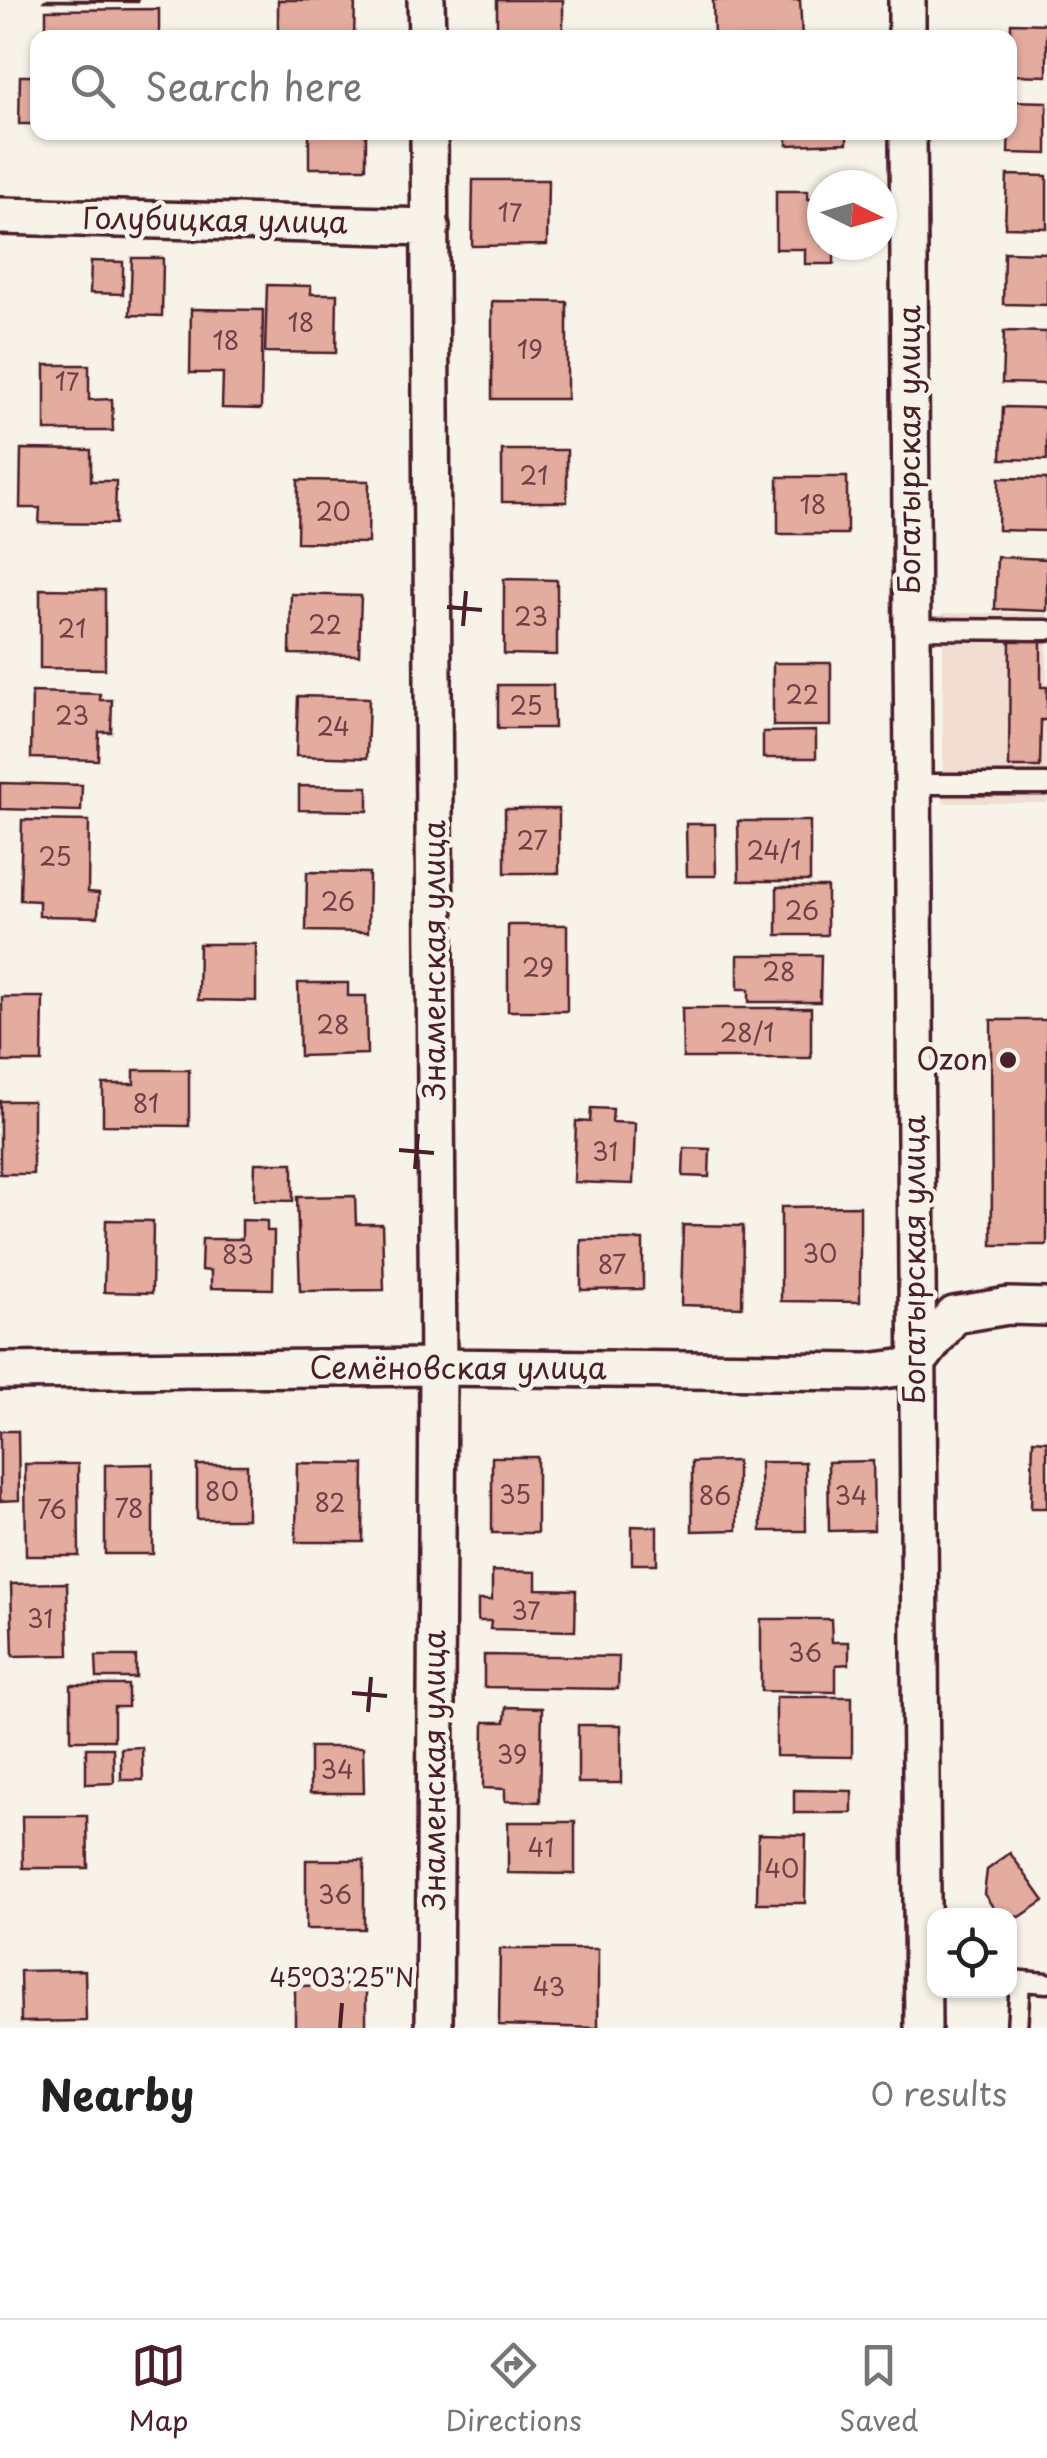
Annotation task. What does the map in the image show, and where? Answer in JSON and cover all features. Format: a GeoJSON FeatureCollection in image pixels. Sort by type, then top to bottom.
{"type":"FeatureCollection","features":[{"type":"Feature","properties":{"kind":"street"},"geometry":{"type":"LineString","coordinates":[[426,0],[426,30]]}},
{"type":"Feature","properties":{"kind":"street"},"geometry":{"type":"LineString","coordinates":[[907,0],[907,30]]}},
{"type":"Feature","properties":{"kind":"street","name":"Знаменская улица"},"geometry":{"type":"LineString","coordinates":[[428,140],[438,1367],[434,2028]]}},
{"type":"Feature","properties":{"kind":"street","name":"Богатырская улица"},"geometry":{"type":"LineString","coordinates":[[908,140],[915,1366],[927,1908]]}},
{"type":"Feature","properties":{"kind":"street","name":"Голубицкая улица"},"geometry":{"type":"LineString","coordinates":[[0,216],[430,227]]}},
{"type":"Feature","properties":{"kind":"street"},"geometry":{"type":"LineString","coordinates":[[915,1366],[954,1315],[1008,1306],[1047,1307]]}},
{"type":"Feature","properties":{"kind":"street","name":"Семёновская улица"},"geometry":{"type":"LineString","coordinates":[[0,1371],[438,1367],[868,1372],[915,1366]]}},
{"type":"Feature","properties":{"kind":"street","name":"Богатырская улица"},"geometry":{"type":"LineString","coordinates":[[924,2028],[927,1996]]}},
{"type":"Feature","properties":{"kind":"lane"},"geometry":{"type":"LineString","coordinates":[[911,629],[1047,630]]}},
{"type":"Feature","properties":{"kind":"lane"},"geometry":{"type":"LineString","coordinates":[[912,784],[1047,784]]}},
{"type":"Feature","properties":{"kind":"lane"},"geometry":{"type":"LineString","coordinates":[[1017,1981],[1047,1983]]}},
{"type":"Feature","properties":{"kind":"lane"},"geometry":{"type":"LineString","coordinates":[[1016,1998],[1017,2028]]}},
{"type":"Feature","properties":{"kind":"shaded area"},"geometry":{"type":"Polygon","coordinates":[[[943,613],[1047,613],[1047,803],[943,803],[943,613]]]}},
{"type":"Feature","properties":{"kind":"building"},"geometry":{"type":"Polygon","coordinates":[[[138,0],[138,2],[44,1],[138,0]]]}},
{"type":"Feature","properties":{"kind":"building"},"geometry":{"type":"Polygon","coordinates":[[[278,0],[355,0],[354,30],[278,30],[278,0]]]}},
{"type":"Feature","properties":{"kind":"building"},"geometry":{"type":"Polygon","coordinates":[[[497,0],[563,0],[563,30],[497,30],[497,0]]]}},
{"type":"Feature","properties":{"kind":"building"},"geometry":{"type":"Polygon","coordinates":[[[713,0],[800,0],[802,30],[714,30],[713,0]]]}},
{"type":"Feature","properties":{"kind":"building"},"geometry":{"type":"Polygon","coordinates":[[[159,9],[159,30],[46,30],[46,10],[159,9]]]}},
{"type":"Feature","properties":{"kind":"building"},"geometry":{"type":"Polygon","coordinates":[[[1011,23],[1047,24],[1047,76],[1017,75],[1017,30],[1011,30],[1011,23]]]}},
{"type":"Feature","properties":{"kind":"building"},"geometry":{"type":"Polygon","coordinates":[[[20,76],[30,76],[30,124],[19,124],[20,76]]]}},
{"type":"Feature","properties":{"kind":"building"},"geometry":{"type":"Polygon","coordinates":[[[1017,101],[1047,102],[1047,154],[1008,153],[1008,140],[1017,140],[1017,101]]]}},
{"type":"Feature","properties":{"kind":"building"},"geometry":{"type":"Polygon","coordinates":[[[309,140],[366,140],[366,168],[309,168],[309,140]]]}},
{"type":"Feature","properties":{"kind":"building"},"geometry":{"type":"Polygon","coordinates":[[[787,140],[847,140],[847,143],[787,145],[787,140]]]}},
{"type":"Feature","properties":{"kind":"building"},"geometry":{"type":"Polygon","coordinates":[[[1007,175],[1047,176],[1047,228],[1005,227],[1007,175]]]}},
{"type":"Feature","properties":{"kind":"building"},"geometry":{"type":"Polygon","coordinates":[[[473,180],[548,180],[547,245],[472,246],[473,180]]]}},
{"type":"Feature","properties":{"kind":"building"},"geometry":{"type":"Polygon","coordinates":[[[776,191],[807,191],[807,260],[834,260],[834,264],[805,264],[805,249],[776,249],[776,191]]]}},
{"type":"Feature","properties":{"kind":"building"},"geometry":{"type":"Polygon","coordinates":[[[1004,252],[1047,253],[1047,305],[1003,304],[1004,252]]]}},
{"type":"Feature","properties":{"kind":"building"},"geometry":{"type":"Polygon","coordinates":[[[132,258],[163,258],[162,316],[130,315],[132,258]]]}},
{"type":"Feature","properties":{"kind":"building"},"geometry":{"type":"Polygon","coordinates":[[[91,261],[123,262],[123,294],[90,293],[91,261]]]}},
{"type":"Feature","properties":{"kind":"building"},"geometry":{"type":"Polygon","coordinates":[[[267,285],[311,286],[311,294],[337,294],[336,353],[265,352],[267,285]]]}},
{"type":"Feature","properties":{"kind":"building"},"geometry":{"type":"Polygon","coordinates":[[[492,301],[567,302],[567,399],[492,399],[492,301]]]}},
{"type":"Feature","properties":{"kind":"building"},"geometry":{"type":"Polygon","coordinates":[[[191,309],[263,310],[261,409],[222,408],[223,373],[190,373],[191,309]]]}},
{"type":"Feature","properties":{"kind":"building"},"geometry":{"type":"Polygon","coordinates":[[[1004,331],[1047,332],[1047,384],[1002,383],[1004,331]]]}},
{"type":"Feature","properties":{"kind":"building"},"geometry":{"type":"Polygon","coordinates":[[[45,365],[89,365],[89,400],[112,399],[113,431],[45,431],[45,365]]]}},
{"type":"Feature","properties":{"kind":"building"},"geometry":{"type":"Polygon","coordinates":[[[1003,407],[1047,408],[1047,460],[1001,459],[1003,407]]]}},
{"type":"Feature","properties":{"kind":"building"},"geometry":{"type":"Polygon","coordinates":[[[21,449],[91,450],[91,481],[116,481],[115,524],[39,523],[40,508],[20,508],[21,449]]]}},
{"type":"Feature","properties":{"kind":"building"},"geometry":{"type":"Polygon","coordinates":[[[502,450],[567,450],[567,502],[502,502],[502,450]]]}},
{"type":"Feature","properties":{"kind":"building"},"geometry":{"type":"Polygon","coordinates":[[[778,477],[847,477],[847,534],[778,534],[778,477]]]}},
{"type":"Feature","properties":{"kind":"building"},"geometry":{"type":"Polygon","coordinates":[[[999,478],[1047,479],[1047,531],[998,530],[999,478]]]}},
{"type":"Feature","properties":{"kind":"building"},"geometry":{"type":"Polygon","coordinates":[[[298,480],[369,481],[368,543],[297,542],[298,480]]]}},
{"type":"Feature","properties":{"kind":"building"},"geometry":{"type":"Polygon","coordinates":[[[997,557],[1047,559],[1047,611],[995,609],[997,557]]]}},
{"type":"Feature","properties":{"kind":"building"},"geometry":{"type":"Polygon","coordinates":[[[504,579],[557,580],[557,655],[504,654],[504,579]]]}},
{"type":"Feature","properties":{"kind":"building"},"geometry":{"type":"Polygon","coordinates":[[[40,589],[105,590],[105,669],[40,668],[40,589]]]}},
{"type":"Feature","properties":{"kind":"building"},"geometry":{"type":"Polygon","coordinates":[[[291,594],[361,596],[359,655],[290,654],[291,594]]]}},
{"type":"Feature","properties":{"kind":"building"},"geometry":{"type":"Polygon","coordinates":[[[1010,637],[1041,637],[1041,687],[1047,687],[1047,720],[1041,720],[1040,767],[1009,767],[1010,637]]]}},
{"type":"Feature","properties":{"kind":"building"},"geometry":{"type":"Polygon","coordinates":[[[773,663],[831,663],[831,726],[773,726],[773,663]]]}},
{"type":"Feature","properties":{"kind":"building"},"geometry":{"type":"Polygon","coordinates":[[[498,685],[553,685],[554,728],[498,728],[498,685]]]}},
{"type":"Feature","properties":{"kind":"building"},"geometry":{"type":"Polygon","coordinates":[[[32,692],[100,694],[100,700],[112,700],[111,732],[99,732],[98,760],[31,758],[32,692]]]}},
{"type":"Feature","properties":{"kind":"building"},"geometry":{"type":"Polygon","coordinates":[[[298,696],[369,698],[367,758],[296,756],[298,696]]]}},
{"type":"Feature","properties":{"kind":"building"},"geometry":{"type":"Polygon","coordinates":[[[816,731],[816,758],[763,758],[763,732],[816,731]]]}},
{"type":"Feature","properties":{"kind":"building"},"geometry":{"type":"Polygon","coordinates":[[[0,783],[82,785],[81,811],[0,809],[0,783]]]}},
{"type":"Feature","properties":{"kind":"building"},"geometry":{"type":"Polygon","coordinates":[[[299,786],[368,787],[368,811],[299,810],[299,786]]]}},
{"type":"Feature","properties":{"kind":"building"},"geometry":{"type":"Polygon","coordinates":[[[505,809],[559,809],[559,873],[505,873],[505,809]]]}},
{"type":"Feature","properties":{"kind":"building"},"geometry":{"type":"Polygon","coordinates":[[[22,820],[89,821],[88,892],[99,893],[98,917],[39,916],[39,901],[20,900],[22,820]]]}},
{"type":"Feature","properties":{"kind":"building"},"geometry":{"type":"Polygon","coordinates":[[[738,821],[810,821],[810,881],[739,881],[738,821]]]}},
{"type":"Feature","properties":{"kind":"building"},"geometry":{"type":"Polygon","coordinates":[[[686,824],[715,824],[716,876],[687,876],[686,824]]]}},
{"type":"Feature","properties":{"kind":"building"},"geometry":{"type":"Polygon","coordinates":[[[307,872],[369,873],[368,932],[306,931],[307,872]]]}},
{"type":"Feature","properties":{"kind":"building"},"geometry":{"type":"Polygon","coordinates":[[[777,887],[827,887],[827,935],[777,935],[777,887]]]}},
{"type":"Feature","properties":{"kind":"building"},"geometry":{"type":"Polygon","coordinates":[[[508,925],[567,925],[567,1011],[508,1011],[508,925]]]}},
{"type":"Feature","properties":{"kind":"building"},"geometry":{"type":"Polygon","coordinates":[[[199,944],[256,944],[256,1001],[198,1000],[199,944]]]}},
{"type":"Feature","properties":{"kind":"building"},"geometry":{"type":"Polygon","coordinates":[[[738,955],[821,955],[820,1002],[749,1002],[749,989],[738,989],[738,955]]]}},
{"type":"Feature","properties":{"kind":"building"},"geometry":{"type":"Polygon","coordinates":[[[298,983],[348,983],[348,996],[366,996],[367,1054],[300,1056],[298,983]]]}},
{"type":"Feature","properties":{"kind":"building"},"geometry":{"type":"Polygon","coordinates":[[[2,997],[43,997],[42,1062],[2,1062],[2,997]]]}},
{"type":"Feature","properties":{"kind":"building"},"geometry":{"type":"Polygon","coordinates":[[[682,1008],[811,1008],[811,1058],[683,1058],[682,1008]]]}},
{"type":"Feature","properties":{"kind":"building"},"geometry":{"type":"Polygon","coordinates":[[[991,1020],[1047,1020],[1047,1245],[992,1245],[991,1020]]]}},
{"type":"Feature","properties":{"kind":"building"},"geometry":{"type":"Polygon","coordinates":[[[134,1070],[189,1070],[189,1126],[103,1125],[103,1084],[134,1084],[134,1070]]]}},
{"type":"Feature","properties":{"kind":"building"},"geometry":{"type":"Polygon","coordinates":[[[0,1101],[33,1101],[33,1174],[0,1174],[0,1101]]]}},
{"type":"Feature","properties":{"kind":"building"},"geometry":{"type":"Polygon","coordinates":[[[591,1108],[613,1109],[612,1122],[635,1123],[633,1184],[574,1182],[576,1121],[590,1122],[591,1108]]]}},
{"type":"Feature","properties":{"kind":"building"},"geometry":{"type":"Polygon","coordinates":[[[684,1148],[710,1149],[709,1177],[683,1176],[684,1148]]]}},
{"type":"Feature","properties":{"kind":"building"},"geometry":{"type":"Polygon","coordinates":[[[255,1163],[293,1163],[293,1201],[254,1200],[255,1163]]]}},
{"type":"Feature","properties":{"kind":"building"},"geometry":{"type":"Polygon","coordinates":[[[355,1196],[356,1224],[382,1224],[384,1290],[300,1291],[297,1197],[355,1196]]]}},
{"type":"Feature","properties":{"kind":"building"},"geometry":{"type":"Polygon","coordinates":[[[860,1206],[860,1302],[781,1301],[781,1207],[860,1206]]]}},
{"type":"Feature","properties":{"kind":"building"},"geometry":{"type":"Polygon","coordinates":[[[106,1220],[153,1221],[152,1293],[104,1292],[106,1220]]]}},
{"type":"Feature","properties":{"kind":"building"},"geometry":{"type":"Polygon","coordinates":[[[242,1220],[267,1221],[267,1231],[274,1231],[273,1289],[211,1288],[211,1271],[201,1270],[202,1239],[242,1239],[242,1220]]]}},
{"type":"Feature","properties":{"kind":"building"},"geometry":{"type":"Polygon","coordinates":[[[683,1225],[743,1226],[742,1307],[681,1305],[683,1225]]]}},
{"type":"Feature","properties":{"kind":"building"},"geometry":{"type":"Polygon","coordinates":[[[581,1240],[643,1240],[643,1289],[581,1290],[581,1240]]]}},
{"type":"Feature","properties":{"kind":"building"},"geometry":{"type":"Polygon","coordinates":[[[0,1431],[18,1431],[19,1500],[0,1501],[0,1431]]]}},
{"type":"Feature","properties":{"kind":"building"},"geometry":{"type":"Polygon","coordinates":[[[1033,1440],[1047,1441],[1047,1508],[1031,1508],[1033,1440]]]}},
{"type":"Feature","properties":{"kind":"building"},"geometry":{"type":"Polygon","coordinates":[[[492,1457],[537,1457],[537,1533],[492,1533],[492,1457]]]}},
{"type":"Feature","properties":{"kind":"building"},"geometry":{"type":"Polygon","coordinates":[[[737,1461],[737,1530],[692,1531],[692,1462],[737,1461]]]}},
{"type":"Feature","properties":{"kind":"building"},"geometry":{"type":"Polygon","coordinates":[[[873,1461],[874,1530],[829,1531],[828,1462],[873,1461]]]}},
{"type":"Feature","properties":{"kind":"building"},"geometry":{"type":"Polygon","coordinates":[[[760,1462],[805,1462],[806,1531],[761,1531],[760,1462]]]}},
{"type":"Feature","properties":{"kind":"building"},"geometry":{"type":"Polygon","coordinates":[[[297,1463],[364,1464],[363,1542],[296,1542],[297,1463]]]}},
{"type":"Feature","properties":{"kind":"building"},"geometry":{"type":"Polygon","coordinates":[[[25,1464],[78,1464],[79,1556],[26,1556],[25,1464]]]}},
{"type":"Feature","properties":{"kind":"building"},"geometry":{"type":"Polygon","coordinates":[[[153,1464],[153,1554],[105,1554],[105,1465],[153,1464]]]}},
{"type":"Feature","properties":{"kind":"building"},"geometry":{"type":"Polygon","coordinates":[[[197,1465],[247,1465],[247,1519],[197,1519],[197,1465]]]}},
{"type":"Feature","properties":{"kind":"building"},"geometry":{"type":"Polygon","coordinates":[[[632,1526],[657,1527],[657,1564],[632,1564],[632,1526]]]}},
{"type":"Feature","properties":{"kind":"building"},"geometry":{"type":"Polygon","coordinates":[[[492,1571],[536,1572],[536,1589],[576,1590],[575,1631],[490,1629],[491,1621],[478,1621],[478,1600],[492,1600],[492,1571]]]}},
{"type":"Feature","properties":{"kind":"building"},"geometry":{"type":"Polygon","coordinates":[[[67,1583],[69,1655],[13,1656],[11,1584],[67,1583]]]}},
{"type":"Feature","properties":{"kind":"building"},"geometry":{"type":"Polygon","coordinates":[[[761,1619],[831,1619],[832,1642],[849,1642],[849,1664],[836,1665],[836,1692],[761,1691],[761,1619]]]}},
{"type":"Feature","properties":{"kind":"building"},"geometry":{"type":"Polygon","coordinates":[[[484,1655],[619,1657],[618,1689],[484,1687],[484,1655]]]}},
{"type":"Feature","properties":{"kind":"building"},"geometry":{"type":"Polygon","coordinates":[[[96,1656],[136,1656],[136,1678],[97,1678],[96,1656]]]}},
{"type":"Feature","properties":{"kind":"building"},"geometry":{"type":"Polygon","coordinates":[[[71,1685],[128,1685],[128,1707],[114,1707],[114,1740],[71,1740],[71,1685]]]}},
{"type":"Feature","properties":{"kind":"building"},"geometry":{"type":"Polygon","coordinates":[[[776,1697],[852,1697],[852,1757],[776,1756],[776,1697]]]}},
{"type":"Feature","properties":{"kind":"building"},"geometry":{"type":"Polygon","coordinates":[[[506,1707],[542,1708],[540,1802],[505,1801],[505,1789],[483,1788],[484,1722],[505,1722],[506,1707]]]}},
{"type":"Feature","properties":{"kind":"building"},"geometry":{"type":"Polygon","coordinates":[[[578,1725],[621,1725],[621,1783],[578,1783],[578,1725]]]}},
{"type":"Feature","properties":{"kind":"building"},"geometry":{"type":"Polygon","coordinates":[[[142,1747],[143,1780],[121,1780],[121,1748],[142,1747]]]}},
{"type":"Feature","properties":{"kind":"building"},"geometry":{"type":"Polygon","coordinates":[[[310,1747],[363,1747],[364,1793],[310,1793],[310,1747]]]}},
{"type":"Feature","properties":{"kind":"building"},"geometry":{"type":"Polygon","coordinates":[[[86,1748],[113,1748],[114,1783],[86,1784],[86,1748]]]}},
{"type":"Feature","properties":{"kind":"building"},"geometry":{"type":"Polygon","coordinates":[[[794,1790],[852,1791],[852,1813],[794,1813],[794,1790]]]}},
{"type":"Feature","properties":{"kind":"building"},"geometry":{"type":"Polygon","coordinates":[[[22,1816],[87,1816],[88,1868],[23,1868],[22,1816]]]}},
{"type":"Feature","properties":{"kind":"building"},"geometry":{"type":"Polygon","coordinates":[[[508,1822],[575,1822],[575,1874],[508,1873],[508,1822]]]}},
{"type":"Feature","properties":{"kind":"building"},"geometry":{"type":"Polygon","coordinates":[[[758,1834],[806,1835],[805,1903],[757,1903],[758,1834]]]}},
{"type":"Feature","properties":{"kind":"building"},"geometry":{"type":"Polygon","coordinates":[[[1010,1853],[1044,1901],[1020,1917],[1017,1908],[994,1908],[984,1894],[987,1870],[1010,1853]]]}},
{"type":"Feature","properties":{"kind":"building"},"geometry":{"type":"Polygon","coordinates":[[[306,1860],[364,1860],[364,1929],[306,1929],[306,1860]]]}},
{"type":"Feature","properties":{"kind":"building"},"geometry":{"type":"Polygon","coordinates":[[[500,1949],[598,1949],[598,2028],[499,2025],[500,1949]]]}},
{"type":"Feature","properties":{"kind":"building"},"geometry":{"type":"Polygon","coordinates":[[[85,1970],[86,2021],[21,2022],[20,1971],[85,1970]]]}},
{"type":"Feature","properties":{"kind":"building"},"geometry":{"type":"Polygon","coordinates":[[[366,1985],[366,2028],[295,2028],[295,1986],[366,1985]]]}},
{"type":"Feature","properties":{"kind":"place","name":"Ozon"},"geometry":{"type":"Point","coordinates":[1008,1060]}}]}
